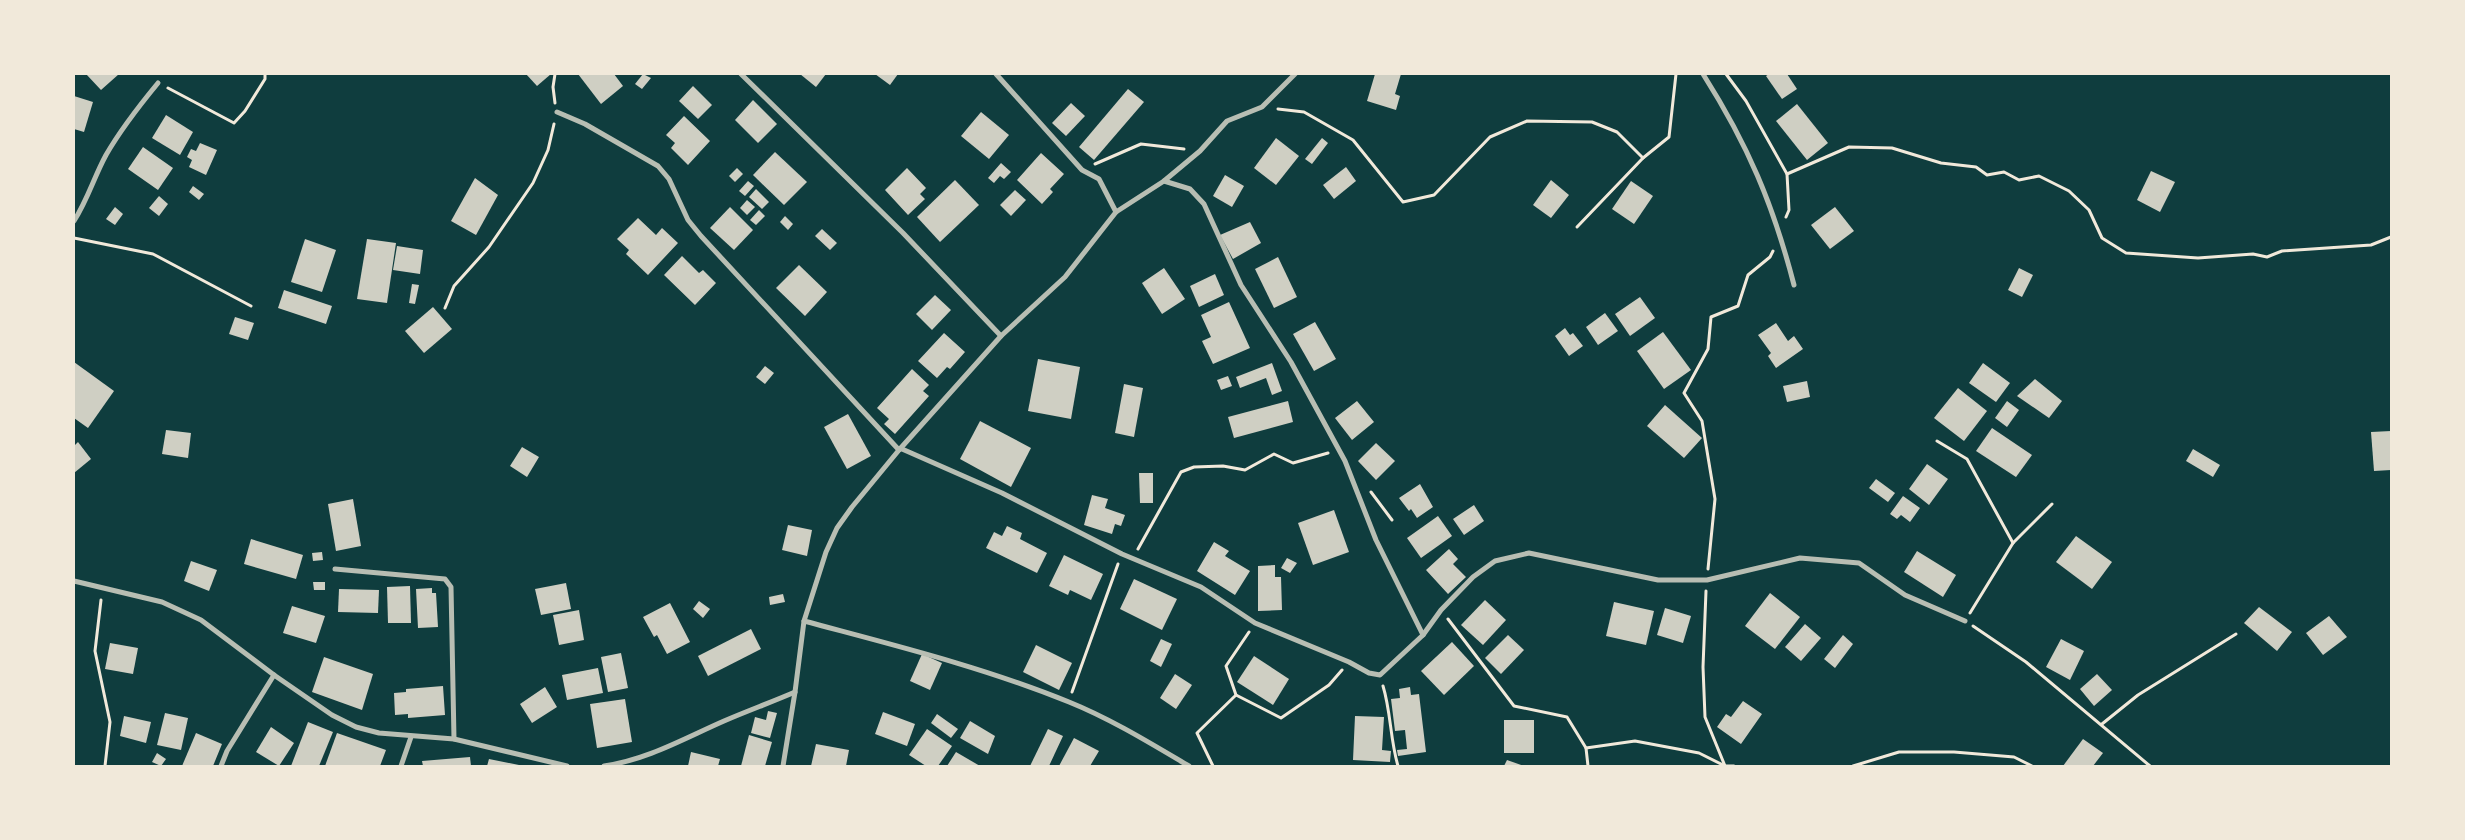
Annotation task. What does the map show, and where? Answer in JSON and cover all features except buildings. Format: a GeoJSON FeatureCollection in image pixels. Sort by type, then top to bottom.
{"type":"FeatureCollection","features":[{"type":"Feature","properties":{"kind":"street"},"geometry":{"type":"LineString","coordinates":[[741,74],[903,233],[1001,336]]}},
{"type":"Feature","properties":{"kind":"street"},"geometry":{"type":"LineString","coordinates":[[996,74],[1082,170],[1099,180],[1116,212]]}},
{"type":"Feature","properties":{"kind":"street"},"geometry":{"type":"LineString","coordinates":[[783,766],[796,692],[804,621],[826,552],[838,528],[901,450],[1001,336],[1065,277],[1116,212],[1164,181],[1200,151],[1227,121],[1262,107],[1294,74]]}},
{"type":"Feature","properties":{"kind":"street"},"geometry":{"type":"LineString","coordinates":[[1703,74],[1732,119],[1757,170],[1781,233],[1794,285]]}},
{"type":"Feature","properties":{"kind":"street"},"geometry":{"type":"LineString","coordinates":[[74,221],[86,202],[105,158],[121,129],[158,83]]}},
{"type":"Feature","properties":{"kind":"street"},"geometry":{"type":"LineString","coordinates":[[556,112],[614,141],[664,172],[688,220],[701,236],[901,450],[1002,493],[1122,554],[1200,587],[1255,623],[1349,662],[1369,673],[1380,676],[1422,635],[1441,610],[1473,577],[1495,560],[1529,553],[1658,580],[1707,580],[1800,558],[1859,563],[1906,595],[1966,621]]}},
{"type":"Feature","properties":{"kind":"street"},"geometry":{"type":"LineString","coordinates":[[1164,181],[1190,189],[1204,204],[1241,285],[1291,362],[1346,461],[1376,540],[1422,635]]}},
{"type":"Feature","properties":{"kind":"street"},"geometry":{"type":"LineString","coordinates":[[336,569],[445,579],[451,587],[454,739]]}},
{"type":"Feature","properties":{"kind":"street"},"geometry":{"type":"LineString","coordinates":[[74,581],[162,602],[202,620],[274,675],[332,715],[356,727],[379,734],[454,739],[567,766]]}},
{"type":"Feature","properties":{"kind":"street"},"geometry":{"type":"LineString","coordinates":[[804,621],[924,653],[1069,702],[1144,740],[1189,766]]}},
{"type":"Feature","properties":{"kind":"street"},"geometry":{"type":"LineString","coordinates":[[221,766],[227,751],[274,675]]}},
{"type":"Feature","properties":{"kind":"street"},"geometry":{"type":"LineString","coordinates":[[604,766],[619,764],[678,743],[796,692]]}},
{"type":"Feature","properties":{"kind":"street"},"geometry":{"type":"LineString","coordinates":[[401,766],[410,737]]}},
{"type":"Feature","properties":{"kind":"path"},"geometry":{"type":"LineString","coordinates":[[158,83],[234,123],[245,111],[265,79],[265,74]]}},
{"type":"Feature","properties":{"kind":"path"},"geometry":{"type":"LineString","coordinates":[[445,308],[454,286],[489,247],[533,183],[548,150],[556,112],[553,87],[555,74]]}},
{"type":"Feature","properties":{"kind":"path"},"geometry":{"type":"LineString","coordinates":[[1577,227],[1643,158],[1669,137],[1676,74]]}},
{"type":"Feature","properties":{"kind":"path"},"geometry":{"type":"LineString","coordinates":[[1726,74],[1746,101],[1787,174],[1789,210],[1770,257],[1748,275],[1738,306],[1711,317],[1708,349],[1684,393],[1702,421],[1715,500],[1707,580],[1704,667],[1706,717],[1726,766]]}},
{"type":"Feature","properties":{"kind":"path"},"geometry":{"type":"LineString","coordinates":[[1262,107],[1304,112],[1353,140],[1403,202],[1434,195],[1490,136],[1527,121],[1592,122],[1617,132],[1643,158]]}},
{"type":"Feature","properties":{"kind":"path"},"geometry":{"type":"LineString","coordinates":[[1082,170],[1141,144],[1200,151]]}},
{"type":"Feature","properties":{"kind":"path"},"geometry":{"type":"LineString","coordinates":[[1787,174],[1849,147],[1892,148],[1941,162],[1976,167],[1987,175],[2004,172],[2019,180],[2039,176],[2069,191],[2089,210],[2102,238],[2126,253],[2198,258],[2253,254],[2267,257],[2282,251],[2371,245],[2391,237]]}},
{"type":"Feature","properties":{"kind":"path"},"geometry":{"type":"LineString","coordinates":[[74,238],[153,254],[251,306]]}},
{"type":"Feature","properties":{"kind":"path"},"geometry":{"type":"LineString","coordinates":[[1937,441],[1967,459],[2013,543]]}},
{"type":"Feature","properties":{"kind":"path"},"geometry":{"type":"LineString","coordinates":[[1133,559],[1181,472],[1194,467],[1223,466],[1245,470],[1274,454],[1293,462],[1339,450]]}},
{"type":"Feature","properties":{"kind":"path"},"geometry":{"type":"LineString","coordinates":[[2052,504],[2013,543],[1966,621],[2026,662],[2150,766]]}},
{"type":"Feature","properties":{"kind":"path"},"geometry":{"type":"LineString","coordinates":[[1069,702],[1122,554]]}},
{"type":"Feature","properties":{"kind":"path"},"geometry":{"type":"LineString","coordinates":[[102,587],[95,651],[110,722],[105,766]]}},
{"type":"Feature","properties":{"kind":"path"},"geometry":{"type":"LineString","coordinates":[[1441,610],[1514,706],[1567,717],[1586,748],[1588,766]]}},
{"type":"Feature","properties":{"kind":"path"},"geometry":{"type":"LineString","coordinates":[[1255,623],[1226,666],[1236,695],[1281,718],[1329,685],[1349,662]]}},
{"type":"Feature","properties":{"kind":"path"},"geometry":{"type":"LineString","coordinates":[[2102,724],[2138,694],[2236,634]]}},
{"type":"Feature","properties":{"kind":"path"},"geometry":{"type":"LineString","coordinates":[[1380,676],[1389,707],[1391,742],[1398,766]]}},
{"type":"Feature","properties":{"kind":"path"},"geometry":{"type":"LineString","coordinates":[[1213,766],[1197,734],[1236,695]]}},
{"type":"Feature","properties":{"kind":"path"},"geometry":{"type":"LineString","coordinates":[[1586,748],[1635,741],[1699,753],[1726,766],[1734,766]]}},
{"type":"Feature","properties":{"kind":"path"},"geometry":{"type":"LineString","coordinates":[[1853,766],[1899,752],[1954,752],[2014,757],[2032,766]]}}]}
